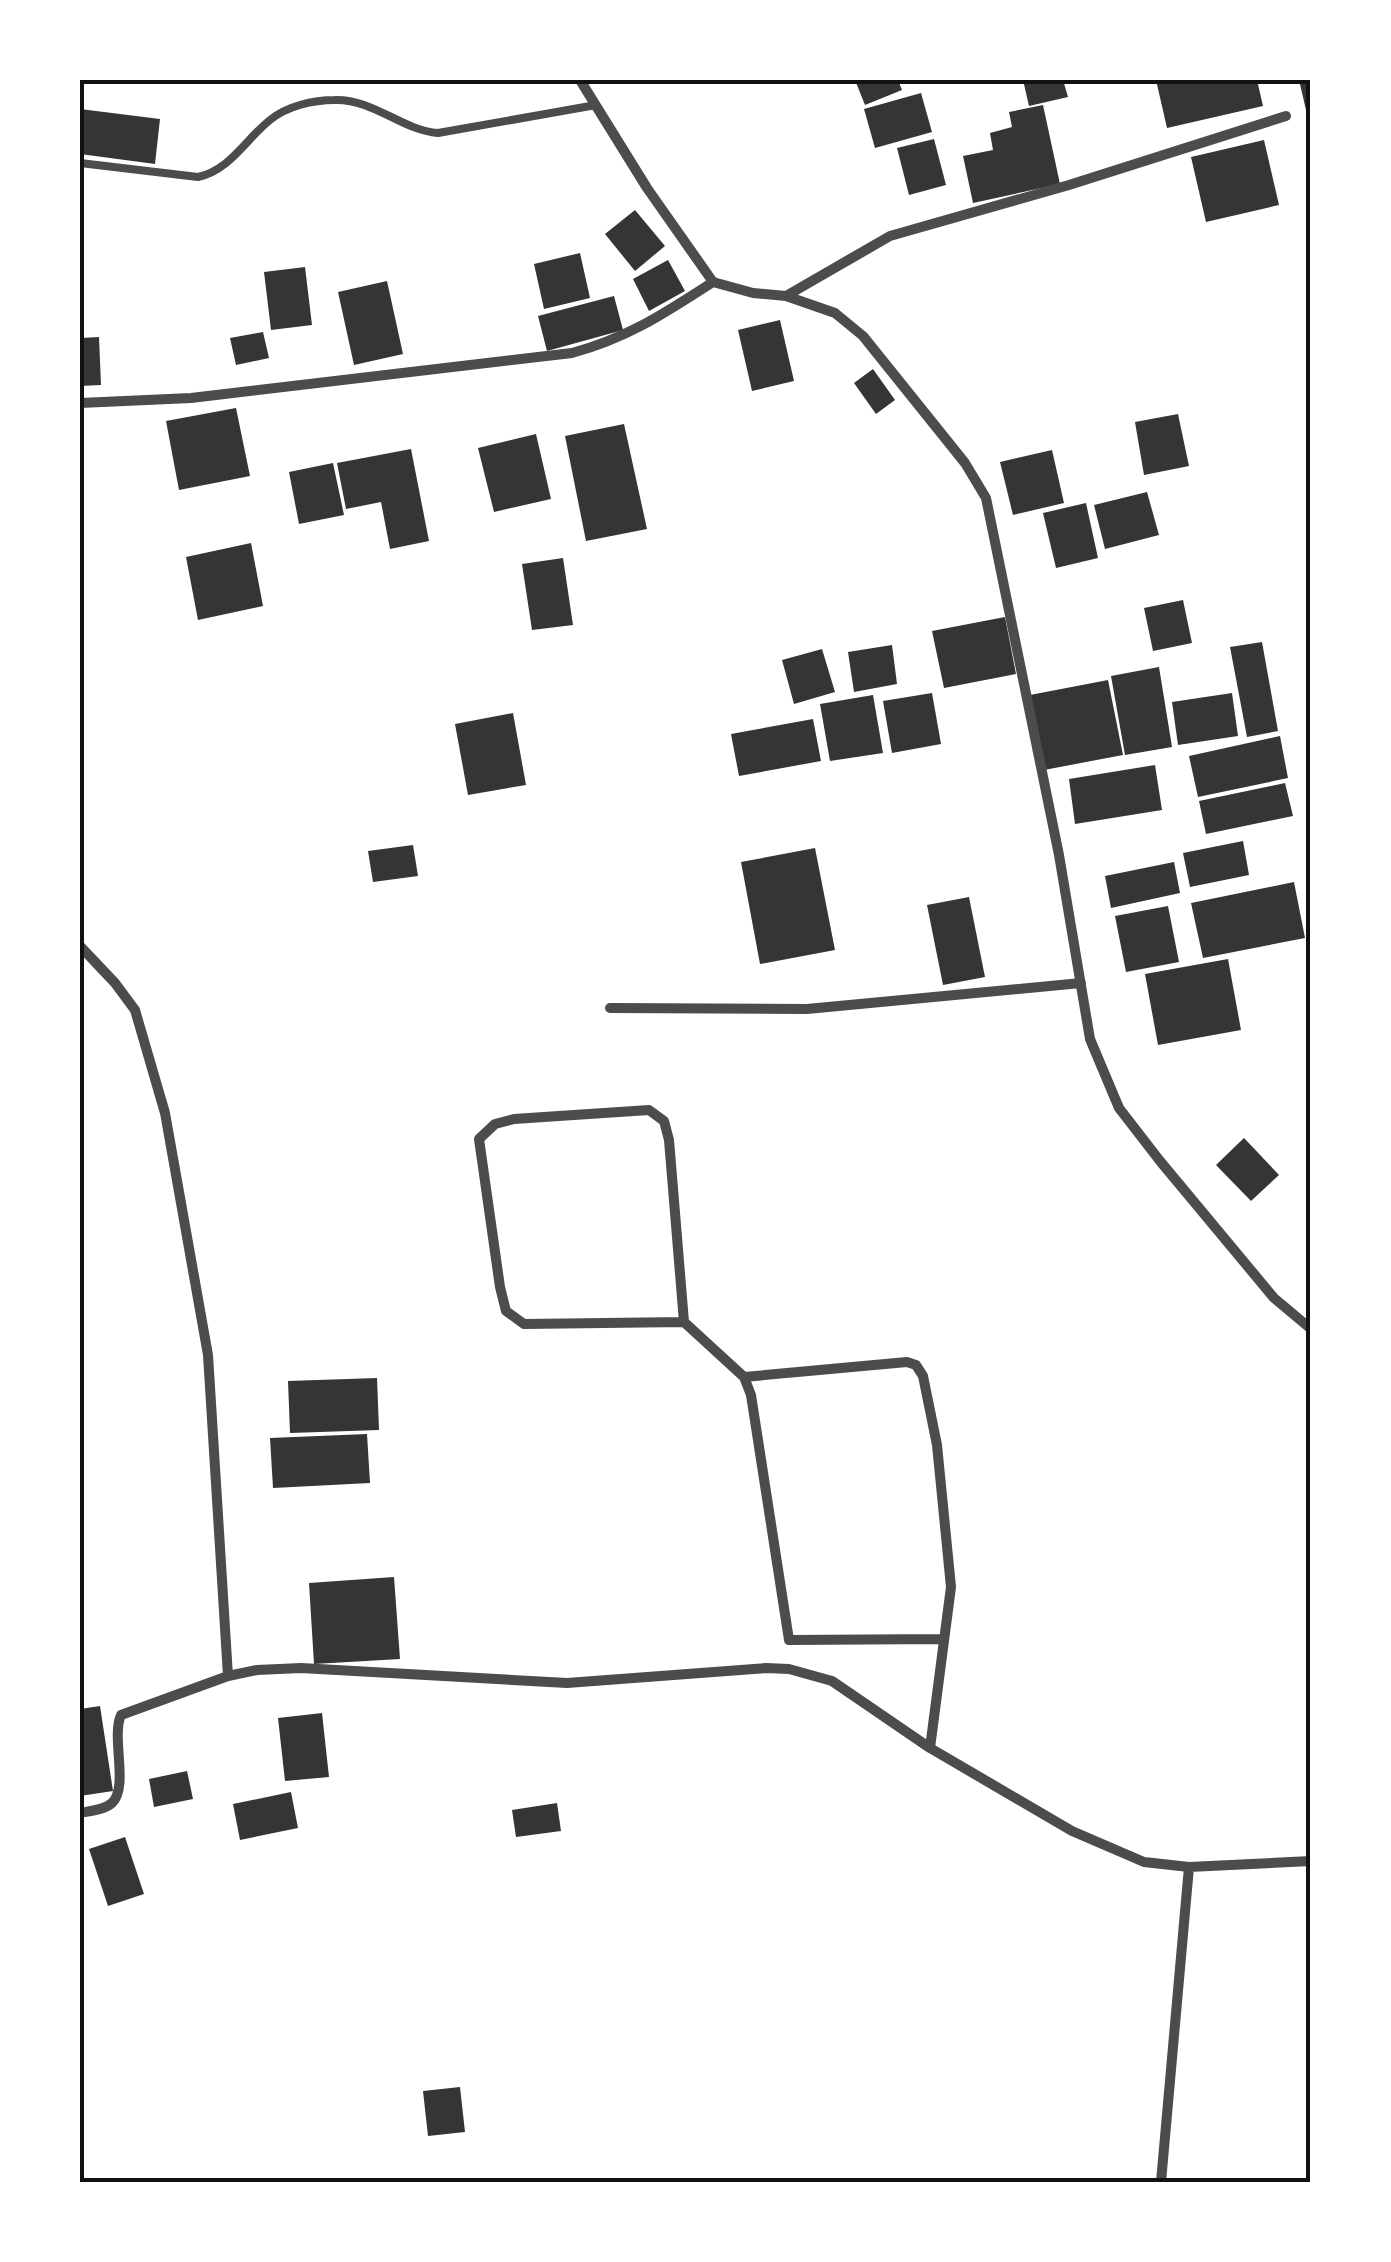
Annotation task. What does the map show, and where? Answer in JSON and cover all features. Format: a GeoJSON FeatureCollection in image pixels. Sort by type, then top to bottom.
{"type":"FeatureCollection","features":[{"type":"Feature","properties":{"kind":"street"},"geometry":{"type":"LineString","coordinates":[[580,80],[646,188],[712,282],[753,293],[786,296],[835,312],[863,336],[964,463],[986,498],[1059,855],[1090,1039],[1119,1108],[1274,1298],[1311,1328]]}},
{"type":"Feature","properties":{"kind":"street"},"geometry":{"type":"LineString","coordinates":[[786,296],[890,236],[1286,116]]}},
{"type":"Feature","properties":{"kind":"street"},"geometry":{"type":"LineString","coordinates":[[80,403],[192,398],[572,353],[610,343],[642,328],[712,282]]}},
{"type":"Feature","properties":{"kind":"street"},"geometry":{"type":"LineString","coordinates":[[80,946],[115,982],[135,1010],[164,1113],[208,1355],[228,1676]]}},
{"type":"Feature","properties":{"kind":"street"},"geometry":{"type":"LineString","coordinates":[[610,1008],[806,1008],[1080,983]]}},
{"type":"Feature","properties":{"kind":"street"},"geometry":{"type":"LineString","coordinates":[[684,1322],[524,1324],[506,1311],[479,1140],[495,1124],[514,1119],[649,1110],[664,1121],[669,1140],[684,1322],[744,1377],[752,1395],[789,1640],[943,1639]]}},
{"type":"Feature","properties":{"kind":"street"},"geometry":{"type":"LineString","coordinates":[[744,1377],[908,1362],[916,1365],[923,1376],[938,1446],[950,1586],[930,1748]]}},
{"type":"Feature","properties":{"kind":"street"},"geometry":{"type":"LineString","coordinates":[[80,1812],[114,1802],[118,1791],[121,1715],[228,1676],[301,1668],[567,1683],[766,1668],[788,1669],[832,1681],[930,1748],[1072,1831],[1144,1862],[1190,1866],[1311,1861]]}},
{"type":"Feature","properties":{"kind":"street"},"geometry":{"type":"LineString","coordinates":[[1161,2182],[1190,1866]]}},
{"type":"Feature","properties":{"kind":"lane"},"geometry":{"type":"LineString","coordinates":[[80,163],[198,177],[211,174],[222,168],[272,118],[300,104],[337,100],[368,104],[421,132],[438,133],[596,105]]}},
{"type":"Feature","properties":{"kind":"building"},"geometry":{"type":"Polygon","coordinates":[[[855,80],[898,80],[902,90],[865,105],[855,80]]]}},
{"type":"Feature","properties":{"kind":"building"},"geometry":{"type":"Polygon","coordinates":[[[1023,80],[1063,80],[1068,97],[1029,106],[1023,80]]]}},
{"type":"Feature","properties":{"kind":"building"},"geometry":{"type":"Polygon","coordinates":[[[1156,80],[1257,80],[1263,106],[1167,128],[1156,80]]]}},
{"type":"Feature","properties":{"kind":"building"},"geometry":{"type":"Polygon","coordinates":[[[1299,80],[1311,80],[1311,109],[1306,110],[1299,80]]]}},
{"type":"Feature","properties":{"kind":"building"},"geometry":{"type":"Polygon","coordinates":[[[921,93],[932,132],[875,148],[864,109],[921,93]]]}},
{"type":"Feature","properties":{"kind":"building"},"geometry":{"type":"Polygon","coordinates":[[[1043,105],[1060,184],[973,203],[963,156],[993,150],[990,133],[1012,127],[1009,112],[1043,105]]]}},
{"type":"Feature","properties":{"kind":"building"},"geometry":{"type":"Polygon","coordinates":[[[80,109],[160,119],[155,164],[80,154],[80,109]]]}},
{"type":"Feature","properties":{"kind":"building"},"geometry":{"type":"Polygon","coordinates":[[[934,139],[946,185],[909,195],[897,148],[934,139]]]}},
{"type":"Feature","properties":{"kind":"building"},"geometry":{"type":"Polygon","coordinates":[[[1264,140],[1279,205],[1206,222],[1191,157],[1264,140]]]}},
{"type":"Feature","properties":{"kind":"building"},"geometry":{"type":"Polygon","coordinates":[[[635,210],[665,246],[635,271],[605,234],[635,210]]]}},
{"type":"Feature","properties":{"kind":"building"},"geometry":{"type":"Polygon","coordinates":[[[580,253],[590,298],[544,309],[534,264],[580,253]]]}},
{"type":"Feature","properties":{"kind":"building"},"geometry":{"type":"Polygon","coordinates":[[[668,260],[685,291],[649,311],[633,279],[668,260]]]}},
{"type":"Feature","properties":{"kind":"building"},"geometry":{"type":"Polygon","coordinates":[[[305,267],[312,325],[271,330],[264,272],[305,267]]]}},
{"type":"Feature","properties":{"kind":"building"},"geometry":{"type":"Polygon","coordinates":[[[387,281],[403,354],[354,365],[338,292],[387,281]]]}},
{"type":"Feature","properties":{"kind":"building"},"geometry":{"type":"Polygon","coordinates":[[[614,296],[623,330],[547,351],[538,316],[614,296]]]}},
{"type":"Feature","properties":{"kind":"building"},"geometry":{"type":"Polygon","coordinates":[[[780,320],[794,381],[752,391],[738,330],[780,320]]]}},
{"type":"Feature","properties":{"kind":"building"},"geometry":{"type":"Polygon","coordinates":[[[263,332],[269,358],[236,365],[230,338],[263,332]]]}},
{"type":"Feature","properties":{"kind":"building"},"geometry":{"type":"Polygon","coordinates":[[[99,337],[101,385],[80,386],[80,338],[99,337]]]}},
{"type":"Feature","properties":{"kind":"building"},"geometry":{"type":"Polygon","coordinates":[[[873,369],[895,400],[876,414],[854,383],[873,369]]]}},
{"type":"Feature","properties":{"kind":"building"},"geometry":{"type":"Polygon","coordinates":[[[236,408],[250,476],[179,490],[166,421],[236,408]]]}},
{"type":"Feature","properties":{"kind":"building"},"geometry":{"type":"Polygon","coordinates":[[[1178,414],[1189,466],[1144,475],[1135,422],[1178,414]]]}},
{"type":"Feature","properties":{"kind":"building"},"geometry":{"type":"Polygon","coordinates":[[[624,424],[647,529],[586,541],[565,436],[624,424]]]}},
{"type":"Feature","properties":{"kind":"building"},"geometry":{"type":"Polygon","coordinates":[[[536,434],[551,499],[494,512],[478,448],[536,434]]]}},
{"type":"Feature","properties":{"kind":"building"},"geometry":{"type":"Polygon","coordinates":[[[411,449],[429,541],[390,549],[381,502],[346,509],[337,463],[411,449]]]}},
{"type":"Feature","properties":{"kind":"building"},"geometry":{"type":"Polygon","coordinates":[[[1052,450],[1064,503],[1013,515],[1000,462],[1052,450]]]}},
{"type":"Feature","properties":{"kind":"building"},"geometry":{"type":"Polygon","coordinates":[[[333,463],[344,515],[299,524],[289,472],[333,463]]]}},
{"type":"Feature","properties":{"kind":"building"},"geometry":{"type":"Polygon","coordinates":[[[1147,492],[1159,535],[1105,549],[1094,505],[1147,492]]]}},
{"type":"Feature","properties":{"kind":"building"},"geometry":{"type":"Polygon","coordinates":[[[1086,503],[1098,558],[1056,568],[1043,513],[1086,503]]]}},
{"type":"Feature","properties":{"kind":"building"},"geometry":{"type":"Polygon","coordinates":[[[251,543],[263,606],[198,620],[186,557],[251,543]]]}},
{"type":"Feature","properties":{"kind":"building"},"geometry":{"type":"Polygon","coordinates":[[[563,558],[573,625],[532,630],[522,564],[563,558]]]}},
{"type":"Feature","properties":{"kind":"building"},"geometry":{"type":"Polygon","coordinates":[[[1183,600],[1192,643],[1153,651],[1144,608],[1183,600]]]}},
{"type":"Feature","properties":{"kind":"building"},"geometry":{"type":"Polygon","coordinates":[[[1005,617],[1016,674],[944,688],[932,631],[1005,617]]]}},
{"type":"Feature","properties":{"kind":"building"},"geometry":{"type":"Polygon","coordinates":[[[1262,642],[1278,731],[1247,737],[1230,647],[1262,642]]]}},
{"type":"Feature","properties":{"kind":"building"},"geometry":{"type":"Polygon","coordinates":[[[892,645],[897,684],[854,692],[848,652],[892,645]]]}},
{"type":"Feature","properties":{"kind":"building"},"geometry":{"type":"Polygon","coordinates":[[[822,649],[835,692],[794,704],[782,660],[822,649]]]}},
{"type":"Feature","properties":{"kind":"building"},"geometry":{"type":"Polygon","coordinates":[[[1159,667],[1172,747],[1125,755],[1111,676],[1159,667]]]}},
{"type":"Feature","properties":{"kind":"building"},"geometry":{"type":"Polygon","coordinates":[[[1108,680],[1123,755],[1044,770],[1030,695],[1108,680]]]}},
{"type":"Feature","properties":{"kind":"building"},"geometry":{"type":"Polygon","coordinates":[[[932,693],[941,744],[892,753],[883,701],[932,693]]]}},
{"type":"Feature","properties":{"kind":"building"},"geometry":{"type":"Polygon","coordinates":[[[1232,693],[1238,736],[1178,745],[1172,702],[1232,693]]]}},
{"type":"Feature","properties":{"kind":"building"},"geometry":{"type":"Polygon","coordinates":[[[873,695],[883,753],[830,761],[820,704],[873,695]]]}},
{"type":"Feature","properties":{"kind":"building"},"geometry":{"type":"Polygon","coordinates":[[[513,713],[526,785],[468,795],[455,724],[513,713]]]}},
{"type":"Feature","properties":{"kind":"building"},"geometry":{"type":"Polygon","coordinates":[[[813,719],[821,761],[739,776],[731,734],[813,719]]]}},
{"type":"Feature","properties":{"kind":"building"},"geometry":{"type":"Polygon","coordinates":[[[1280,736],[1288,778],[1198,797],[1189,756],[1280,736]]]}},
{"type":"Feature","properties":{"kind":"building"},"geometry":{"type":"Polygon","coordinates":[[[1155,765],[1162,810],[1075,824],[1069,779],[1155,765]]]}},
{"type":"Feature","properties":{"kind":"building"},"geometry":{"type":"Polygon","coordinates":[[[1285,783],[1293,816],[1206,834],[1199,801],[1285,783]]]}},
{"type":"Feature","properties":{"kind":"building"},"geometry":{"type":"Polygon","coordinates":[[[1243,841],[1249,875],[1190,887],[1183,853],[1243,841]]]}},
{"type":"Feature","properties":{"kind":"building"},"geometry":{"type":"Polygon","coordinates":[[[413,845],[418,876],[373,882],[368,851],[413,845]]]}},
{"type":"Feature","properties":{"kind":"building"},"geometry":{"type":"Polygon","coordinates":[[[815,848],[835,950],[760,964],[741,862],[815,848]]]}},
{"type":"Feature","properties":{"kind":"building"},"geometry":{"type":"Polygon","coordinates":[[[1174,862],[1180,893],[1111,908],[1105,876],[1174,862]]]}},
{"type":"Feature","properties":{"kind":"building"},"geometry":{"type":"Polygon","coordinates":[[[1294,882],[1305,938],[1203,958],[1191,903],[1294,882]]]}},
{"type":"Feature","properties":{"kind":"building"},"geometry":{"type":"Polygon","coordinates":[[[969,897],[985,977],[943,985],[927,905],[969,897]]]}},
{"type":"Feature","properties":{"kind":"building"},"geometry":{"type":"Polygon","coordinates":[[[1168,906],[1179,962],[1126,972],[1115,916],[1168,906]]]}},
{"type":"Feature","properties":{"kind":"building"},"geometry":{"type":"Polygon","coordinates":[[[1228,959],[1241,1030],[1158,1045],[1145,974],[1228,959]]]}},
{"type":"Feature","properties":{"kind":"building"},"geometry":{"type":"Polygon","coordinates":[[[1244,1138],[1279,1175],[1251,1201],[1216,1165],[1244,1138]]]}},
{"type":"Feature","properties":{"kind":"building"},"geometry":{"type":"Polygon","coordinates":[[[377,1378],[379,1430],[290,1433],[288,1381],[377,1378]]]}},
{"type":"Feature","properties":{"kind":"building"},"geometry":{"type":"Polygon","coordinates":[[[367,1434],[370,1483],[273,1488],[270,1438],[367,1434]]]}},
{"type":"Feature","properties":{"kind":"building"},"geometry":{"type":"Polygon","coordinates":[[[394,1577],[400,1659],[314,1664],[309,1583],[394,1577]]]}},
{"type":"Feature","properties":{"kind":"building"},"geometry":{"type":"Polygon","coordinates":[[[100,1706],[113,1791],[80,1796],[80,1709],[100,1706]]]}},
{"type":"Feature","properties":{"kind":"building"},"geometry":{"type":"Polygon","coordinates":[[[322,1713],[329,1777],[285,1781],[278,1718],[322,1713]]]}},
{"type":"Feature","properties":{"kind":"building"},"geometry":{"type":"Polygon","coordinates":[[[187,1771],[193,1799],[154,1807],[149,1779],[187,1771]]]}},
{"type":"Feature","properties":{"kind":"building"},"geometry":{"type":"Polygon","coordinates":[[[291,1792],[298,1828],[240,1840],[233,1804],[291,1792]]]}},
{"type":"Feature","properties":{"kind":"building"},"geometry":{"type":"Polygon","coordinates":[[[557,1803],[561,1831],[516,1837],[512,1810],[557,1803]]]}},
{"type":"Feature","properties":{"kind":"building"},"geometry":{"type":"Polygon","coordinates":[[[125,1837],[144,1894],[108,1906],[89,1849],[125,1837]]]}},
{"type":"Feature","properties":{"kind":"building"},"geometry":{"type":"Polygon","coordinates":[[[460,2087],[465,2132],[428,2136],[423,2091],[460,2087]]]}}]}
